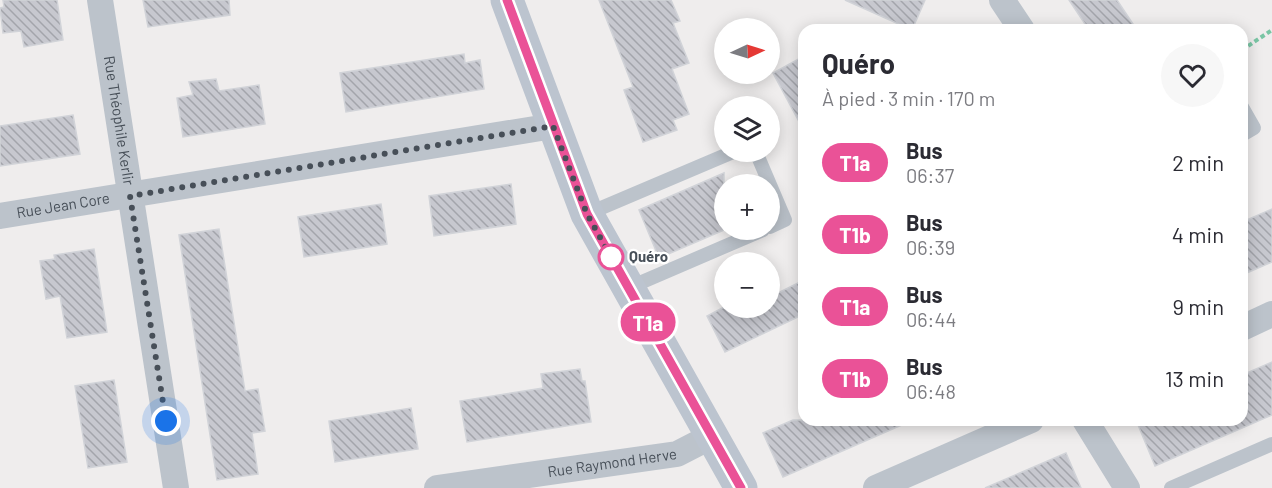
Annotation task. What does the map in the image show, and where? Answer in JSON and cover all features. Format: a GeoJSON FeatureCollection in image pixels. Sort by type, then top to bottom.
{"type":"FeatureCollection","features":[{"type":"Feature","properties":{"kind":"street","name":"Rue Théophile Kerlir"},"geometry":{"type":"LineString","coordinates":[[100,0],[176,488]]}},
{"type":"Feature","properties":{"kind":"street"},"geometry":{"type":"LineString","coordinates":[[507,0],[587,214],[741,488]]}},
{"type":"Feature","properties":{"kind":"street"},"geometry":{"type":"LineString","coordinates":[[1002,0],[1018,24]]}},
{"type":"Feature","properties":{"kind":"street","name":"Rue Jean Core"},"geometry":{"type":"LineString","coordinates":[[0,216],[553,126]]}},
{"type":"Feature","properties":{"kind":"street"},"geometry":{"type":"LineString","coordinates":[[1248,324],[1272,314]]}},
{"type":"Feature","properties":{"kind":"street"},"geometry":{"type":"LineString","coordinates":[[876,488],[1017,426]]}},
{"type":"Feature","properties":{"kind":"street"},"geometry":{"type":"LineString","coordinates":[[1089,426],[1127,488]]}},
{"type":"Feature","properties":{"kind":"street","name":"Rue Raymond Herve"},"geometry":{"type":"LineString","coordinates":[[436,488],[677,454],[712,436]]}},
{"type":"Feature","properties":{"kind":"lane"},"geometry":{"type":"LineString","coordinates":[[1248,118],[1254,128],[1248,132]]}},
{"type":"Feature","properties":{"kind":"lane"},"geometry":{"type":"LineString","coordinates":[[587,214],[714,160]]}},
{"type":"Feature","properties":{"kind":"lane"},"geometry":{"type":"LineString","coordinates":[[780,208],[785,220],[780,222]]}},
{"type":"Feature","properties":{"kind":"lane"},"geometry":{"type":"LineString","coordinates":[[628,288],[740,240]]}},
{"type":"Feature","properties":{"kind":"lane"},"geometry":{"type":"LineString","coordinates":[[1171,488],[1272,444]]}},
{"type":"Feature","properties":{"kind":"path"},"geometry":{"type":"LineString","coordinates":[[1248,46],[1272,30]]}},
{"type":"Feature","properties":{"kind":"building"},"geometry":{"type":"Polygon","coordinates":[[[3,0],[57,0],[63,40],[24,47],[21,31],[3,33],[0,8],[4,7],[3,0]]]}},
{"type":"Feature","properties":{"kind":"building"},"geometry":{"type":"Polygon","coordinates":[[[143,0],[229,0],[230,15],[148,27],[143,0]]]}},
{"type":"Feature","properties":{"kind":"building"},"geometry":{"type":"Polygon","coordinates":[[[599,0],[671,0],[680,21],[673,23],[689,63],[672,69],[689,114],[673,120],[677,130],[643,142],[624,90],[633,87],[599,0]]]}},
{"type":"Feature","properties":{"kind":"building"},"geometry":{"type":"Polygon","coordinates":[[[845,0],[925,0],[915,24],[899,24],[845,0]]]}},
{"type":"Feature","properties":{"kind":"building"},"geometry":{"type":"Polygon","coordinates":[[[1069,0],[1117,0],[1133,24],[1085,24],[1069,0]]]}},
{"type":"Feature","properties":{"kind":"building"},"geometry":{"type":"Polygon","coordinates":[[[464,54],[465,63],[480,60],[484,89],[346,112],[340,73],[464,54]]]}},
{"type":"Feature","properties":{"kind":"building"},"geometry":{"type":"Polygon","coordinates":[[[798,59],[798,120],[779,84],[780,69],[798,59]]]}},
{"type":"Feature","properties":{"kind":"building"},"geometry":{"type":"Polygon","coordinates":[[[216,79],[219,91],[259,85],[265,124],[183,137],[177,98],[193,95],[189,82],[216,79]]]}},
{"type":"Feature","properties":{"kind":"building"},"geometry":{"type":"Polygon","coordinates":[[[73,115],[80,154],[0,166],[0,126],[73,115]]]}},
{"type":"Feature","properties":{"kind":"building"},"geometry":{"type":"Polygon","coordinates":[[[714,177],[714,234],[659,258],[639,210],[714,177]]]}},
{"type":"Feature","properties":{"kind":"building"},"geometry":{"type":"Polygon","coordinates":[[[511,184],[516,224],[434,236],[429,196],[511,184]]]}},
{"type":"Feature","properties":{"kind":"building"},"geometry":{"type":"Polygon","coordinates":[[[381,204],[387,244],[304,257],[298,217],[381,204]]]}},
{"type":"Feature","properties":{"kind":"building"},"geometry":{"type":"Polygon","coordinates":[[[1272,209],[1272,262],[1248,272],[1248,219],[1272,209]]]}},
{"type":"Feature","properties":{"kind":"building"},"geometry":{"type":"Polygon","coordinates":[[[219,229],[245,391],[258,389],[265,431],[252,433],[258,474],[217,480],[179,235],[219,229]]]}},
{"type":"Feature","properties":{"kind":"building"},"geometry":{"type":"Polygon","coordinates":[[[94,249],[107,332],[67,338],[60,296],[46,299],[40,261],[55,259],[54,255],[94,249]]]}},
{"type":"Feature","properties":{"kind":"building"},"geometry":{"type":"Polygon","coordinates":[[[798,283],[798,317],[725,352],[707,316],[714,312],[714,318],[780,318],[780,292],[798,283]]]}},
{"type":"Feature","properties":{"kind":"building"},"geometry":{"type":"Polygon","coordinates":[[[1272,362],[1272,415],[1248,425],[1248,372],[1272,362]]]}},
{"type":"Feature","properties":{"kind":"building"},"geometry":{"type":"Polygon","coordinates":[[[580,369],[582,381],[585,381],[591,422],[467,442],[460,401],[543,388],[541,374],[580,369]]]}},
{"type":"Feature","properties":{"kind":"building"},"geometry":{"type":"Polygon","coordinates":[[[114,380],[127,462],[88,468],[75,386],[114,380]]]}},
{"type":"Feature","properties":{"kind":"building"},"geometry":{"type":"Polygon","coordinates":[[[411,408],[418,449],[335,462],[329,421],[411,408]]]}},
{"type":"Feature","properties":{"kind":"building"},"geometry":{"type":"Polygon","coordinates":[[[793,420],[798,420],[798,426],[899,426],[783,477],[763,433],[793,420]]]}},
{"type":"Feature","properties":{"kind":"building"},"geometry":{"type":"Polygon","coordinates":[[[1138,426],[1247,426],[1155,466],[1138,426]]]}},
{"type":"Feature","properties":{"kind":"building"},"geometry":{"type":"Polygon","coordinates":[[[1066,453],[1081,488],[985,488],[1066,453]]]}},
{"type":"Feature","properties":{"kind":"bus line","name":"T1a"},"geometry":{"type":"LineString","coordinates":[[507,0],[587,214],[741,488]]}},
{"type":"Feature","properties":{"kind":"place","name":"Quéro"},"geometry":{"type":"Point","coordinates":[611,257]}},
{"type":"Feature","properties":{"kind":"route"},"geometry":{"type":"LineString","coordinates":[[166,421],[130,196],[553,126],[587,214],[611,257]]}}]}
